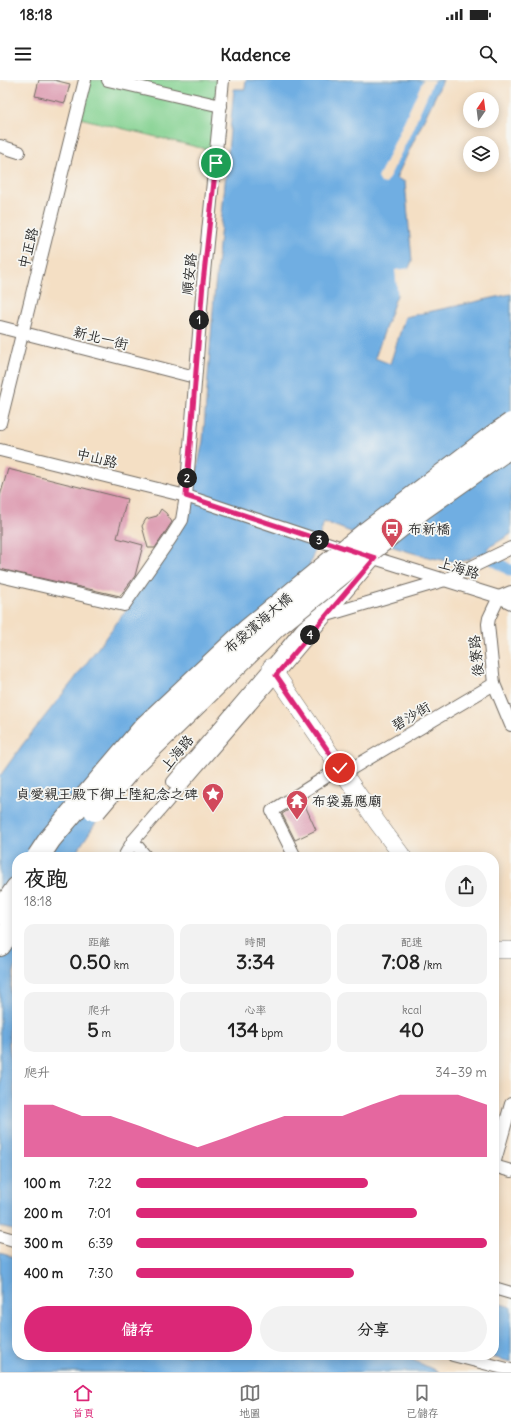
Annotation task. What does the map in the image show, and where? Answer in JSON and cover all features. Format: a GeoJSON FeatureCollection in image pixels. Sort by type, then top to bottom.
{"type":"FeatureCollection","features":[{"type":"Feature","properties":{"kind":"highway","name":"布袋濱海大橋"},"geometry":{"type":"LineString","coordinates":[[41,852],[50,839],[145,727],[248,630],[365,534],[511,424]]}},
{"type":"Feature","properties":{"kind":"highway","name":"布袋濱海大橋"},"geometry":{"type":"LineString","coordinates":[[59,852],[134,764],[275,627],[424,508],[511,446]]}},
{"type":"Feature","properties":{"kind":"highway"},"geometry":{"type":"LineString","coordinates":[[0,913],[12,895]]}},
{"type":"Feature","properties":{"kind":"highway"},"geometry":{"type":"LineString","coordinates":[[0,945],[12,926]]}},
{"type":"Feature","properties":{"kind":"main road"},"geometry":{"type":"LineString","coordinates":[[274,671],[377,822],[399,852]]}},
{"type":"Feature","properties":{"kind":"main road"},"geometry":{"type":"LineString","coordinates":[[499,950],[511,950]]}},
{"type":"Feature","properties":{"kind":"street","name":"中正路"},"geometry":{"type":"LineString","coordinates":[[0,423],[85,80]]}},
{"type":"Feature","properties":{"kind":"street"},"geometry":{"type":"LineString","coordinates":[[108,80],[221,106]]}},
{"type":"Feature","properties":{"kind":"street","name":"順安路"},"geometry":{"type":"LineString","coordinates":[[0,576],[124,605],[182,520],[186,496],[194,377],[223,80]]}},
{"type":"Feature","properties":{"kind":"street"},"geometry":{"type":"LineString","coordinates":[[0,146],[19,152]]}},
{"type":"Feature","properties":{"kind":"street","name":"新北一街"},"geometry":{"type":"LineString","coordinates":[[0,327],[194,377]]}},
{"type":"Feature","properties":{"kind":"street","name":"中山路"},"geometry":{"type":"LineString","coordinates":[[0,450],[186,496]]}},
{"type":"Feature","properties":{"kind":"street","name":"上海路"},"geometry":{"type":"LineString","coordinates":[[186,496],[339,547],[499,597],[511,603]]}},
{"type":"Feature","properties":{"kind":"street"},"geometry":{"type":"LineString","coordinates":[[327,615],[445,580],[511,548]]}},
{"type":"Feature","properties":{"kind":"street","name":"上海路"},"geometry":{"type":"LineString","coordinates":[[127,852],[133,841],[274,671],[327,615],[375,558]]}},
{"type":"Feature","properties":{"kind":"street","name":"上海路"},"geometry":{"type":"LineString","coordinates":[[274,671],[317,610],[361,565],[375,558]]}},
{"type":"Feature","properties":{"kind":"street"},"geometry":{"type":"LineString","coordinates":[[499,597],[511,592]]}},
{"type":"Feature","properties":{"kind":"street","name":"後寮路"},"geometry":{"type":"LineString","coordinates":[[499,597],[489,618],[488,624],[494,684],[511,725]]}},
{"type":"Feature","properties":{"kind":"street","name":"碧沙街"},"geometry":{"type":"LineString","coordinates":[[292,852],[272,811],[494,684]]}},
{"type":"Feature","properties":{"kind":"street"},"geometry":{"type":"LineString","coordinates":[[133,841],[142,852]]}},
{"type":"Feature","properties":{"kind":"street"},"geometry":{"type":"LineString","coordinates":[[499,1147],[511,1104]]}},
{"type":"Feature","properties":{"kind":"street"},"geometry":{"type":"LineString","coordinates":[[499,1167],[511,1171]]}},
{"type":"Feature","properties":{"kind":"street"},"geometry":{"type":"LineString","coordinates":[[0,1236],[12,1240]]}},
{"type":"Feature","properties":{"kind":"street"},"geometry":{"type":"LineString","coordinates":[[499,1289],[511,1293]]}},
{"type":"Feature","properties":{"kind":"street"},"geometry":{"type":"LineString","coordinates":[[472,1360],[511,1370]]}},
{"type":"Feature","properties":{"kind":"green space"},"geometry":{"type":"Polygon","coordinates":[[[84,80],[220,80],[217,152],[76,117],[84,80]]]}},
{"type":"Feature","properties":{"kind":"water"},"geometry":{"type":"Polygon","coordinates":[[[246,80],[443,80],[396,178],[405,182],[412,261],[395,300],[375,358],[390,364],[405,317],[511,294],[511,534],[468,560],[456,561],[419,555],[375,541],[324,522],[301,591],[114,796],[76,852],[12,852],[12,979],[9,1043],[12,1070],[12,1230],[0,1227],[0,776],[124,613],[182,520],[194,484],[203,441],[214,298],[234,89],[245,89],[246,80]]]}},
{"type":"Feature","properties":{"kind":"water"},"geometry":{"type":"Polygon","coordinates":[[[0,1253],[12,1257],[12,1360],[413,1360],[439,1372],[0,1372],[0,1253]]]}},
{"type":"Feature","properties":{"kind":"water"},"geometry":{"type":"Polygon","coordinates":[[[499,1303],[511,1307],[511,1362],[499,1359],[499,1303]]]}},
{"type":"Feature","properties":{"kind":"pier"},"geometry":{"type":"Polygon","coordinates":[[[423,80],[434,80],[386,184],[381,183],[378,178],[423,80]]]}},
{"type":"Feature","properties":{"kind":"pier"},"geometry":{"type":"Polygon","coordinates":[[[411,268],[398,298],[395,270],[411,268]]]}},
{"type":"Feature","properties":{"kind":"building"},"geometry":{"type":"Polygon","coordinates":[[[39,80],[54,80],[70,84],[65,103],[35,96],[39,80]]]}},
{"type":"Feature","properties":{"kind":"building"},"geometry":{"type":"Polygon","coordinates":[[[8,469],[127,499],[117,538],[143,545],[135,576],[120,596],[0,569],[0,496],[8,469]]]}},
{"type":"Feature","properties":{"kind":"building"},"geometry":{"type":"Polygon","coordinates":[[[161,509],[166,513],[172,522],[155,548],[148,548],[142,526],[146,519],[157,516],[161,509]]]}},
{"type":"Feature","properties":{"kind":"building","name":"布袋嘉應廟"},"geometry":{"type":"Polygon","coordinates":[[[303,801],[316,830],[295,840],[282,814],[303,801]]]}},
{"type":"Feature","properties":{"kind":"waterway"},"geometry":{"type":"LineString","coordinates":[[481,552],[511,571]]}},
{"type":"Feature","properties":{"kind":"place","name":"布新橋"},"geometry":{"type":"Point","coordinates":[392,548]}},
{"type":"Feature","properties":{"kind":"place","name":"貞愛親王殿下御上陸紀念之碑"},"geometry":{"type":"Point","coordinates":[213,814]}},
{"type":"Feature","properties":{"kind":"place","name":"布袋嘉應廟"},"geometry":{"type":"Point","coordinates":[297,820]}},
{"type":"Feature","properties":{"kind":"route"},"geometry":{"type":"LineString","coordinates":[[216,163],[194,377],[186,496],[375,558],[276,675],[340,768]]}}]}
